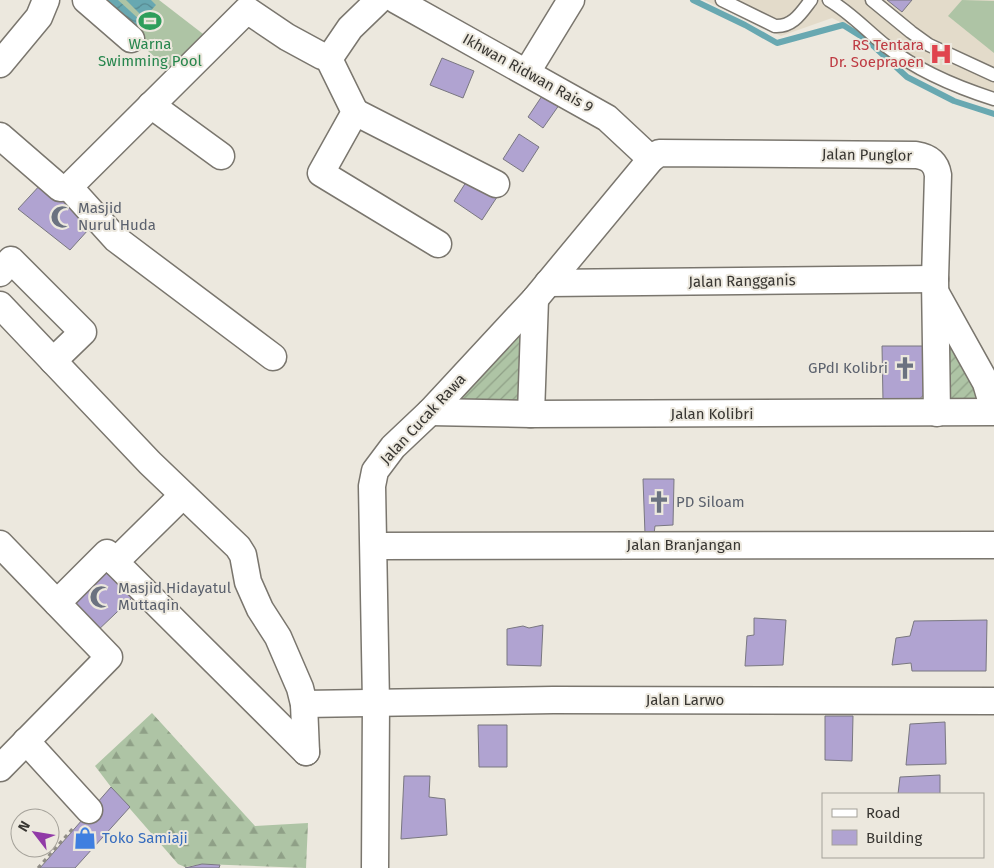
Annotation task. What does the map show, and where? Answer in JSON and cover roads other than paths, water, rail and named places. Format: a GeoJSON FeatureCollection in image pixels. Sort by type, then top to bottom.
{"type":"FeatureCollection","features":[{"type":"Feature","properties":{"kind":"street"},"geometry":{"type":"LineString","coordinates":[[1,59],[39,17],[46,0]]}},
{"type":"Feature","properties":{"kind":"street"},"geometry":{"type":"LineString","coordinates":[[86,0],[131,39]]}},
{"type":"Feature","properties":{"kind":"street"},"geometry":{"type":"LineString","coordinates":[[0,136],[60,188],[69,187],[151,105],[247,3],[287,37],[322,56],[328,57],[334,53],[350,28],[379,0]]}},
{"type":"Feature","properties":{"kind":"street","name":"Ikhwan Ridwan Rais 9"},"geometry":{"type":"LineString","coordinates":[[396,0],[608,118],[651,159]]}},
{"type":"Feature","properties":{"kind":"street"},"geometry":{"type":"LineString","coordinates":[[527,72],[571,0]]}},
{"type":"Feature","properties":{"kind":"street"},"geometry":{"type":"LineString","coordinates":[[328,57],[355,112],[496,184]]}},
{"type":"Feature","properties":{"kind":"street"},"geometry":{"type":"LineString","coordinates":[[151,105],[221,156]]}},
{"type":"Feature","properties":{"kind":"street"},"geometry":{"type":"LineString","coordinates":[[355,112],[321,172],[438,244]]}},
{"type":"Feature","properties":{"kind":"street","name":"Jalan Punglor"},"geometry":{"type":"LineString","coordinates":[[651,159],[659,153],[906,154],[925,157],[931,160],[937,167],[938,176],[936,286],[937,413]]}},
{"type":"Feature","properties":{"kind":"street","name":"Jalan Cucak Rawa"},"geometry":{"type":"LineString","coordinates":[[375,868],[376,703],[372,486],[375,471],[393,447],[430,412],[541,291],[651,159]]}},
{"type":"Feature","properties":{"kind":"street"},"geometry":{"type":"LineString","coordinates":[[69,187],[116,239],[273,357]]}},
{"type":"Feature","properties":{"kind":"street"},"geometry":{"type":"LineString","coordinates":[[0,273],[11,260],[83,332],[53,362]]}},
{"type":"Feature","properties":{"kind":"street"},"geometry":{"type":"LineString","coordinates":[[936,286],[990,382],[994,411]]}},
{"type":"Feature","properties":{"kind":"street","name":"Jalan Rangganis"},"geometry":{"type":"LineString","coordinates":[[541,291],[936,286]]}},
{"type":"Feature","properties":{"kind":"street"},"geometry":{"type":"LineString","coordinates":[[531,414],[541,291]]}},
{"type":"Feature","properties":{"kind":"street"},"geometry":{"type":"LineString","coordinates":[[0,305],[150,463],[238,547],[243,555],[248,582],[260,609],[278,637],[294,671],[304,704],[306,752],[108,553],[57,603]]}},
{"type":"Feature","properties":{"kind":"street","name":"Jalan Kolibri"},"geometry":{"type":"LineString","coordinates":[[430,412],[531,414],[937,413],[994,411]]}},
{"type":"Feature","properties":{"kind":"street"},"geometry":{"type":"LineString","coordinates":[[115,562],[183,495]]}},
{"type":"Feature","properties":{"kind":"street"},"geometry":{"type":"LineString","coordinates":[[0,544],[109,657],[0,768]]}},
{"type":"Feature","properties":{"kind":"street","name":"Jalan Branjangan"},"geometry":{"type":"LineString","coordinates":[[374,546],[994,545]]}},
{"type":"Feature","properties":{"kind":"street","name":"Jalan Larwo"},"geometry":{"type":"LineString","coordinates":[[304,704],[544,700],[994,701]]}},
{"type":"Feature","properties":{"kind":"street"},"geometry":{"type":"LineString","coordinates":[[26,741],[88,810]]}},
{"type":"Feature","properties":{"kind":"lane"},"geometry":{"type":"LineString","coordinates":[[722,0],[775,26],[783,26],[796,19],[811,0]]}},
{"type":"Feature","properties":{"kind":"lane"},"geometry":{"type":"LineString","coordinates":[[829,0],[851,14],[886,46],[909,62],[954,86],[994,99]]}},
{"type":"Feature","properties":{"kind":"lane"},"geometry":{"type":"LineString","coordinates":[[872,0],[910,32],[929,45],[994,75]]}},
{"type":"Feature","properties":{"kind":"water"},"geometry":{"type":"Polygon","coordinates":[[[108,0],[118,0],[141,21],[130,34],[101,8],[108,0]]]}},
{"type":"Feature","properties":{"kind":"water"},"geometry":{"type":"Polygon","coordinates":[[[126,0],[151,0],[156,5],[144,18],[126,0]]]}},
{"type":"Feature","properties":{"kind":"waterway"},"geometry":{"type":"LineString","coordinates":[[693,0],[777,43],[843,25],[867,40],[907,77],[954,101],[994,114]]}},
{"type":"Feature","properties":{"kind":"place","name":"Warna Swimming Pool"},"geometry":{"type":"Point","coordinates":[150,21]}},
{"type":"Feature","properties":{"kind":"place","name":"RS Tentara Dr. Soepraoen"},"geometry":{"type":"Point","coordinates":[941,54]}},
{"type":"Feature","properties":{"kind":"place","name":"Masjid Nurul Huda"},"geometry":{"type":"Point","coordinates":[62,217]}},
{"type":"Feature","properties":{"kind":"place","name":"GPdI Kolibri"},"geometry":{"type":"Point","coordinates":[905,368]}},
{"type":"Feature","properties":{"kind":"place","name":"PD Siloam"},"geometry":{"type":"Point","coordinates":[659,502]}},
{"type":"Feature","properties":{"kind":"place","name":"Masjid Hidayatul Muttaqin"},"geometry":{"type":"Point","coordinates":[101,597]}},
{"type":"Feature","properties":{"kind":"place","name":"Toko Samiaji"},"geometry":{"type":"Point","coordinates":[85,838]}}]}
